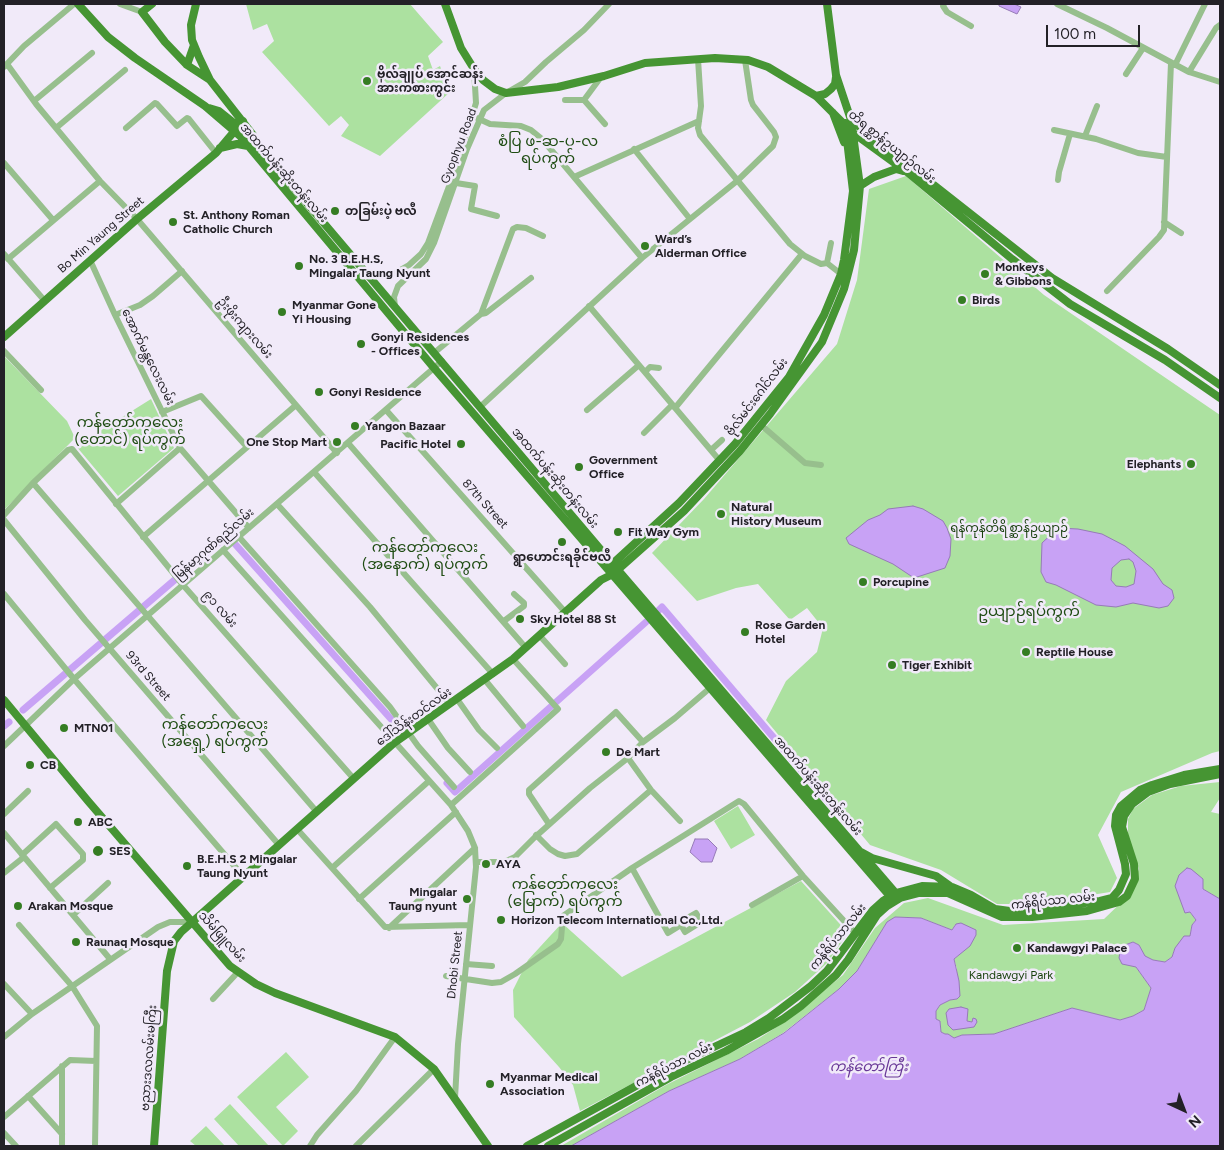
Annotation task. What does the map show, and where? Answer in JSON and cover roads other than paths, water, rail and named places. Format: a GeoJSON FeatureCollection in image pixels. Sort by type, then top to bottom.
{"type":"FeatureCollection","features":[{"type":"Feature","properties":{"kind":"main road","name":"အထက်ပန်းဆိုးတန်းလမ်း"},"geometry":{"type":"LineString","coordinates":[[76,4],[120,47],[203,105],[239,127],[261,149],[442,361],[480,407],[508,447]]}},
{"type":"Feature","properties":{"kind":"main road"},"geometry":{"type":"LineString","coordinates":[[152,4],[142,12],[186,66],[210,80]]}},
{"type":"Feature","properties":{"kind":"main road"},"geometry":{"type":"LineString","coordinates":[[196,4],[192,25],[192,40],[210,80],[239,127]]}},
{"type":"Feature","properties":{"kind":"main road"},"geometry":{"type":"LineString","coordinates":[[438,4],[451,19]]}},
{"type":"Feature","properties":{"kind":"main road"},"geometry":{"type":"LineString","coordinates":[[445,4],[461,48],[474,69],[483,80],[495,89],[506,93]]}},
{"type":"Feature","properties":{"kind":"main road","name":"ဗိုလ်မင်းဂေါင်လမ်း"},"geometry":{"type":"LineString","coordinates":[[612,569],[724,460],[789,377],[824,316],[841,274],[847,246],[854,191],[849,153],[848,121],[836,76],[827,4]]}},
{"type":"Feature","properties":{"kind":"main road"},"geometry":{"type":"LineString","coordinates":[[186,66],[194,45]]}},
{"type":"Feature","properties":{"kind":"main road","name":"တိရစ္ဆာန်ဥယျာဉ်လမ်း"},"geometry":{"type":"LineString","coordinates":[[506,93],[558,87],[601,77],[646,63],[715,58],[745,60],[768,67],[816,96],[832,111],[848,121],[1052,278],[1168,349],[1220,385]]}},
{"type":"Feature","properties":{"kind":"main road"},"geometry":{"type":"LineString","coordinates":[[816,96],[825,94],[831,89],[835,84],[836,76]]}},
{"type":"Feature","properties":{"kind":"main road"},"geometry":{"type":"LineString","coordinates":[[832,111],[849,153]]}},
{"type":"Feature","properties":{"kind":"main road","name":"တိရစ္ဆာန်ဥယျာဉ်လမ်း"},"geometry":{"type":"LineString","coordinates":[[848,121],[852,132],[907,172],[998,248],[1070,304],[1165,360],[1220,398]]}},
{"type":"Feature","properties":{"kind":"main road","name":"အထက်ပန်းဆိုးတန်းလမ်း"},"geometry":{"type":"LineString","coordinates":[[239,127],[248,146],[434,368],[508,447],[895,897]]}},
{"type":"Feature","properties":{"kind":"main road","name":"Bo Min Yaung Street"},"geometry":{"type":"LineString","coordinates":[[4,337],[44,300],[218,150],[239,127]]}},
{"type":"Feature","properties":{"kind":"main road"},"geometry":{"type":"LineString","coordinates":[[612,569],[645,546],[684,511],[724,460],[760,425],[822,342],[844,289],[854,250],[860,186],[852,132]]}},
{"type":"Feature","properties":{"kind":"main road"},"geometry":{"type":"LineString","coordinates":[[218,150],[237,144],[248,146]]}},
{"type":"Feature","properties":{"kind":"main road"},"geometry":{"type":"LineString","coordinates":[[860,186],[874,177],[896,169],[907,172]]}},
{"type":"Feature","properties":{"kind":"main road"},"geometry":{"type":"LineString","coordinates":[[841,274],[849,270]]}},
{"type":"Feature","properties":{"kind":"main road","name":"ဒေါ်သိန်းတင်လမ်း"},"geometry":{"type":"LineString","coordinates":[[192,922],[394,744],[513,659],[566,613],[612,569]]}},
{"type":"Feature","properties":{"kind":"main road","name":"သိမ်ဖြူလမ်း"},"geometry":{"type":"LineString","coordinates":[[4,700],[230,966],[256,984],[275,993],[395,1037],[434,1069],[488,1146]]}},
{"type":"Feature","properties":{"kind":"main road"},"geometry":{"type":"LineString","coordinates":[[1220,769],[1184,775],[1152,785],[1140,790],[1122,806],[1116,815],[1115,826],[1125,864],[1126,874],[1124,882],[1133,885],[1135,880],[1134,864],[1122,827],[1124,816],[1132,804],[1148,792],[1170,784],[1220,774]]}},
{"type":"Feature","properties":{"kind":"main road","name":"အထက်ပန်းဆိုးတန်းလမ်း"},"geometry":{"type":"LineString","coordinates":[[838,832],[859,851],[895,897]]}},
{"type":"Feature","properties":{"kind":"main road"},"geometry":{"type":"LineString","coordinates":[[859,851],[872,858],[936,876],[952,887]]}},
{"type":"Feature","properties":{"kind":"main road","name":"ကန်ရိပ်သာလမ်း"},"geometry":{"type":"LineString","coordinates":[[527,1146],[665,1070],[746,1032],[769,1018],[811,986],[827,971],[873,910],[895,897],[922,886],[952,887],[970,898],[995,909],[1017,912],[1112,898],[1124,882]]}},
{"type":"Feature","properties":{"kind":"main road","name":"ကန်ရိပ်သာ လမ်း"},"geometry":{"type":"LineString","coordinates":[[548,1146],[670,1077],[726,1051],[783,1019],[836,975],[877,915],[895,897],[933,892],[948,893],[970,898],[989,913],[1002,917],[1032,917],[1087,911],[1110,905],[1119,902],[1127,896],[1133,885]]}},
{"type":"Feature","properties":{"kind":"main road","name":"ဗညားဒလလမ်းမကြီး"},"geometry":{"type":"LineString","coordinates":[[154,1146],[167,971],[174,941],[192,922]]}},
{"type":"Feature","properties":{"kind":"street"},"geometry":{"type":"LineString","coordinates":[[6,65],[24,46],[76,4]]}},
{"type":"Feature","properties":{"kind":"street"},"geometry":{"type":"LineString","coordinates":[[120,4],[142,12]]}},
{"type":"Feature","properties":{"kind":"street","name":"Gyophyu Road"},"geometry":{"type":"LineString","coordinates":[[367,275],[395,273],[409,265],[421,254],[428,243],[476,118],[506,93],[525,82],[584,30],[609,4]]}},
{"type":"Feature","properties":{"kind":"street"},"geometry":{"type":"LineString","coordinates":[[944,4],[942,6],[947,12],[972,26]]}},
{"type":"Feature","properties":{"kind":"street"},"geometry":{"type":"LineString","coordinates":[[1057,4],[1189,72],[1220,82]]}},
{"type":"Feature","properties":{"kind":"street"},"geometry":{"type":"LineString","coordinates":[[1107,291],[1164,230],[1166,157],[1173,64],[1205,4]]}},
{"type":"Feature","properties":{"kind":"street"},"geometry":{"type":"LineString","coordinates":[[1189,72],[1216,28],[1220,25]]}},
{"type":"Feature","properties":{"kind":"street"},"geometry":{"type":"LineString","coordinates":[[1126,74],[1143,48]]}},
{"type":"Feature","properties":{"kind":"street"},"geometry":{"type":"LineString","coordinates":[[34,101],[92,54]]}},
{"type":"Feature","properties":{"kind":"street"},"geometry":{"type":"LineString","coordinates":[[698,59],[701,106],[698,128],[700,135],[790,244],[802,254],[821,264],[827,263],[841,274]]}},
{"type":"Feature","properties":{"kind":"street"},"geometry":{"type":"LineString","coordinates":[[480,407],[588,306],[642,258],[738,181],[773,146],[776,137],[774,132],[753,105],[745,60]]}},
{"type":"Feature","properties":{"kind":"street","name":"ဦးဖိုးကျားလမ်း"},"geometry":{"type":"LineString","coordinates":[[6,65],[100,181],[137,219],[337,453]]}},
{"type":"Feature","properties":{"kind":"street","name":"Gyophyu Road"},"geometry":{"type":"LineString","coordinates":[[395,307],[394,297],[398,286],[426,259],[434,243],[456,183],[476,118],[474,69]]}},
{"type":"Feature","properties":{"kind":"street"},"geometry":{"type":"LineString","coordinates":[[56,128],[125,70]]}},
{"type":"Feature","properties":{"kind":"street"},"geometry":{"type":"LineString","coordinates":[[584,100],[601,77]]}},
{"type":"Feature","properties":{"kind":"street"},"geometry":{"type":"LineString","coordinates":[[565,100],[584,100],[605,124]]}},
{"type":"Feature","properties":{"kind":"street"},"geometry":{"type":"LineString","coordinates":[[126,128],[155,103],[177,126],[187,118],[189,119],[218,150]]}},
{"type":"Feature","properties":{"kind":"street"},"geometry":{"type":"LineString","coordinates":[[1085,136],[1097,106]]}},
{"type":"Feature","properties":{"kind":"street"},"geometry":{"type":"LineString","coordinates":[[476,118],[490,124],[521,126],[531,130],[542,139],[642,258]]}},
{"type":"Feature","properties":{"kind":"street"},"geometry":{"type":"LineString","coordinates":[[574,177],[699,121]]}},
{"type":"Feature","properties":{"kind":"street"},"geometry":{"type":"LineString","coordinates":[[1054,130],[1096,138],[1138,153],[1166,157]]}},
{"type":"Feature","properties":{"kind":"street"},"geometry":{"type":"LineString","coordinates":[[1058,180],[1058,172],[1070,134]]}},
{"type":"Feature","properties":{"kind":"street"},"geometry":{"type":"LineString","coordinates":[[634,149],[690,219]]}},
{"type":"Feature","properties":{"kind":"street"},"geometry":{"type":"LineString","coordinates":[[4,163],[53,220]]}},
{"type":"Feature","properties":{"kind":"street"},"geometry":{"type":"LineString","coordinates":[[44,300],[6,256],[100,181]]}},
{"type":"Feature","properties":{"kind":"street"},"geometry":{"type":"LineString","coordinates":[[456,183],[475,186],[472,208],[497,216]]}},
{"type":"Feature","properties":{"kind":"street"},"geometry":{"type":"LineString","coordinates":[[1164,222],[1181,233]]}},
{"type":"Feature","properties":{"kind":"street"},"geometry":{"type":"LineString","coordinates":[[481,314],[513,229],[518,227],[526,228],[543,236]]}},
{"type":"Feature","properties":{"kind":"street"},"geometry":{"type":"LineString","coordinates":[[827,263],[831,243]]}},
{"type":"Feature","properties":{"kind":"street"},"geometry":{"type":"LineString","coordinates":[[644,433],[673,406],[802,254]]}},
{"type":"Feature","properties":{"kind":"street","name":"အောက်မန္တလေးလမ်း"},"geometry":{"type":"LineString","coordinates":[[90,260],[180,448],[249,528]]}},
{"type":"Feature","properties":{"kind":"street"},"geometry":{"type":"LineString","coordinates":[[115,315],[140,305],[182,271]]}},
{"type":"Feature","properties":{"kind":"street"},"geometry":{"type":"LineString","coordinates":[[434,352],[481,314],[486,313],[531,278]]}},
{"type":"Feature","properties":{"kind":"street"},"geometry":{"type":"LineString","coordinates":[[588,306],[711,450],[724,460]]}},
{"type":"Feature","properties":{"kind":"street"},"geometry":{"type":"LineString","coordinates":[[4,351],[41,390]]}},
{"type":"Feature","properties":{"kind":"street","name":"မြန်မာ့ဂုဏ်ရည်လမ်း"},"geometry":{"type":"LineString","coordinates":[[4,746],[74,679],[442,361]]}},
{"type":"Feature","properties":{"kind":"street"},"geometry":{"type":"LineString","coordinates":[[587,410],[638,365]]}},
{"type":"Feature","properties":{"kind":"street"},"geometry":{"type":"LineString","coordinates":[[644,372],[650,367],[659,368]]}},
{"type":"Feature","properties":{"kind":"street"},"geometry":{"type":"LineString","coordinates":[[162,412],[201,396],[247,447]]}},
{"type":"Feature","properties":{"kind":"street"},"geometry":{"type":"LineString","coordinates":[[143,537],[296,405]]}},
{"type":"Feature","properties":{"kind":"street","name":"87th Street"},"geometry":{"type":"LineString","coordinates":[[386,410],[566,613]]}},
{"type":"Feature","properties":{"kind":"street"},"geometry":{"type":"LineString","coordinates":[[760,425],[804,463],[821,465]]}},
{"type":"Feature","properties":{"kind":"street"},"geometry":{"type":"LineString","coordinates":[[711,450],[722,440]]}},
{"type":"Feature","properties":{"kind":"street"},"geometry":{"type":"LineString","coordinates":[[348,443],[526,648]]}},
{"type":"Feature","properties":{"kind":"street"},"geometry":{"type":"LineString","coordinates":[[116,504],[180,448]]}},
{"type":"Feature","properties":{"kind":"street","name":"၉၁ လမ်း"},"geometry":{"type":"LineString","coordinates":[[33,483],[68,450],[72,449],[183,585],[354,779]]}},
{"type":"Feature","properties":{"kind":"street"},"geometry":{"type":"LineString","coordinates":[[314,472],[492,674]]}},
{"type":"Feature","properties":{"kind":"street"},"geometry":{"type":"LineString","coordinates":[[4,515],[33,483],[317,812]]}},
{"type":"Feature","properties":{"kind":"street"},"geometry":{"type":"LineString","coordinates":[[277,504],[370,607],[450,704]]}},
{"type":"Feature","properties":{"kind":"street","name":"93rd Street"},"geometry":{"type":"LineString","coordinates":[[4,520],[94,630],[279,845]]}},
{"type":"Feature","properties":{"kind":"street"},"geometry":{"type":"LineString","coordinates":[[239,537],[390,707],[408,733],[454,787]]}},
{"type":"Feature","properties":{"kind":"street","name":"Dhobi Street"},"geometry":{"type":"LineString","coordinates":[[223,550],[394,744],[451,805],[468,831],[475,848],[476,862],[455,1098]]}},
{"type":"Feature","properties":{"kind":"street"},"geometry":{"type":"LineString","coordinates":[[4,594],[74,679],[243,876]]}},
{"type":"Feature","properties":{"kind":"street"},"geometry":{"type":"LineString","coordinates":[[504,621],[524,606],[514,594]]}},
{"type":"Feature","properties":{"kind":"street"},"geometry":{"type":"LineString","coordinates":[[540,636],[565,664]]}},
{"type":"Feature","properties":{"kind":"street"},"geometry":{"type":"LineString","coordinates":[[451,805],[558,709],[513,659]]}},
{"type":"Feature","properties":{"kind":"street"},"geometry":{"type":"LineString","coordinates":[[485,680],[523,726]]}},
{"type":"Feature","properties":{"kind":"street"},"geometry":{"type":"LineString","coordinates":[[476,862],[504,862],[516,857],[536,835],[590,788],[628,758],[643,742],[713,686]]}},
{"type":"Feature","properties":{"kind":"street"},"geometry":{"type":"LineString","coordinates":[[457,699],[479,730],[497,748]]}},
{"type":"Feature","properties":{"kind":"street"},"geometry":{"type":"LineString","coordinates":[[549,824],[529,794],[529,790],[616,712],[643,742]]}},
{"type":"Feature","properties":{"kind":"street"},"geometry":{"type":"LineString","coordinates":[[428,719],[448,748],[470,772]]}},
{"type":"Feature","properties":{"kind":"street"},"geometry":{"type":"LineString","coordinates":[[628,758],[651,790],[680,821]]}},
{"type":"Feature","properties":{"kind":"street"},"geometry":{"type":"LineString","coordinates":[[332,868],[429,781]]}},
{"type":"Feature","properties":{"kind":"street"},"geometry":{"type":"LineString","coordinates":[[536,835],[558,854],[565,856],[577,854],[651,790]]}},
{"type":"Feature","properties":{"kind":"street"},"geometry":{"type":"LineString","coordinates":[[4,814],[28,791]]}},
{"type":"Feature","properties":{"kind":"street"},"geometry":{"type":"LineString","coordinates":[[446,976],[492,983],[501,982],[530,965],[558,944],[561,939],[563,916],[632,868],[739,801],[744,804],[803,876],[856,934]]}},
{"type":"Feature","properties":{"kind":"street"},"geometry":{"type":"LineString","coordinates":[[359,899],[456,812]]}},
{"type":"Feature","properties":{"kind":"street"},"geometry":{"type":"LineString","coordinates":[[4,873],[56,824],[84,854],[83,860],[50,888]]}},
{"type":"Feature","properties":{"kind":"street"},"geometry":{"type":"LineString","coordinates":[[297,829],[359,899],[387,927],[470,925]]}},
{"type":"Feature","properties":{"kind":"street"},"geometry":{"type":"LineString","coordinates":[[4,833],[110,959]]}},
{"type":"Feature","properties":{"kind":"street"},"geometry":{"type":"LineString","coordinates":[[387,927],[475,848]]}},
{"type":"Feature","properties":{"kind":"street"},"geometry":{"type":"LineString","coordinates":[[632,868],[668,933],[681,925]]}},
{"type":"Feature","properties":{"kind":"street"},"geometry":{"type":"LineString","coordinates":[[752,905],[803,876]]}},
{"type":"Feature","properties":{"kind":"street"},"geometry":{"type":"LineString","coordinates":[[73,915],[108,883]]}},
{"type":"Feature","properties":{"kind":"street"},"geometry":{"type":"LineString","coordinates":[[5,1034],[158,927],[170,922],[192,922]]}},
{"type":"Feature","properties":{"kind":"street"},"geometry":{"type":"LineString","coordinates":[[19,925],[72,986],[97,1026],[95,1146]]}},
{"type":"Feature","properties":{"kind":"street"},"geometry":{"type":"LineString","coordinates":[[466,964],[492,966]]}},
{"type":"Feature","properties":{"kind":"street"},"geometry":{"type":"LineString","coordinates":[[213,999],[238,972]]}},
{"type":"Feature","properties":{"kind":"street"},"geometry":{"type":"LineString","coordinates":[[4,984],[32,1014]]}},
{"type":"Feature","properties":{"kind":"street"},"geometry":{"type":"LineString","coordinates":[[310,1146],[317,1135],[356,1091],[395,1037]]}},
{"type":"Feature","properties":{"kind":"street"},"geometry":{"type":"LineString","coordinates":[[4,1117],[70,1060],[96,1061]]}},
{"type":"Feature","properties":{"kind":"street"},"geometry":{"type":"LineString","coordinates":[[62,1066],[62,1146]]}},
{"type":"Feature","properties":{"kind":"street"},"geometry":{"type":"LineString","coordinates":[[356,1146],[434,1069]]}},
{"type":"Feature","properties":{"kind":"street"},"geometry":{"type":"LineString","coordinates":[[28,1096],[62,1134]]}},
{"type":"Feature","properties":{"kind":"street"},"geometry":{"type":"LineString","coordinates":[[4,1133],[16,1146]]}},
{"type":"Feature","properties":{"kind":"water"},"geometry":{"type":"Polygon","coordinates":[[[999,4],[1014,4],[1021,7],[1017,14],[999,6],[999,4]]]}},
{"type":"Feature","properties":{"kind":"water"},"geometry":{"type":"Polygon","coordinates":[[[913,506],[923,509],[943,521],[947,528],[951,539],[950,556],[945,568],[914,578],[893,564],[849,544],[846,538],[868,520],[888,509],[913,506]]]}},
{"type":"Feature","properties":{"kind":"water"},"geometry":{"type":"Polygon","coordinates":[[[1058,528],[1078,529],[1102,534],[1125,546],[1153,569],[1163,584],[1172,590],[1174,598],[1168,606],[1159,608],[1133,603],[1116,607],[1096,605],[1046,582],[1041,572],[1042,543],[1058,528]],[[1129,559],[1121,560],[1112,568],[1111,580],[1116,586],[1126,587],[1134,584],[1136,571],[1133,562],[1129,559]]]}},
{"type":"Feature","properties":{"kind":"water"},"geometry":{"type":"Polygon","coordinates":[[[695,839],[708,839],[717,848],[712,862],[701,862],[690,852],[695,839]]]}},
{"type":"Feature","properties":{"kind":"water","name":"ကန်တော်ကြီး"},"geometry":{"type":"Polygon","coordinates":[[[1187,868],[1203,879],[1203,889],[1220,899],[1220,1146],[571,1146],[669,1091],[740,1059],[784,1033],[839,989],[857,971],[887,922],[895,917],[921,918],[952,930],[956,924],[961,923],[976,930],[976,935],[970,946],[954,959],[960,996],[957,999],[940,1005],[936,1011],[936,1019],[940,1021],[941,1032],[954,1038],[962,1035],[994,1034],[1072,1008],[1120,1020],[1133,1016],[1144,1010],[1151,988],[1136,967],[1122,964],[1119,958],[1120,952],[1125,945],[1133,942],[1139,945],[1145,956],[1153,960],[1165,962],[1172,957],[1175,948],[1184,936],[1190,936],[1192,925],[1196,920],[1190,912],[1185,913],[1175,886],[1179,875],[1187,868]]]}},
{"type":"Feature","properties":{"kind":"water"},"geometry":{"type":"Polygon","coordinates":[[[961,1007],[968,1009],[967,1021],[972,1022],[973,1018],[977,1022],[974,1027],[953,1030],[948,1025],[946,1013],[949,1009],[961,1007]]]}},
{"type":"Feature","properties":{"kind":"waterway"},"geometry":{"type":"LineString","coordinates":[[23,710],[227,535],[399,728]]}},
{"type":"Feature","properties":{"kind":"waterway"},"geometry":{"type":"LineString","coordinates":[[659,610],[662,607],[833,807]]}},
{"type":"Feature","properties":{"kind":"waterway"},"geometry":{"type":"LineString","coordinates":[[447,783],[455,792],[646,622]]}},
{"type":"Feature","properties":{"kind":"waterway"},"geometry":{"type":"LineString","coordinates":[[4,726],[9,722]]}},
{"type":"Feature","properties":{"kind":"place","name":"ဗိုလ်ချုပ် အောင်ဆန်း အားကစားကွင်း"},"geometry":{"type":"Point","coordinates":[367,81]}},
{"type":"Feature","properties":{"kind":"place","name":"တခြမ်းပဲ့ ဗလီ"},"geometry":{"type":"Point","coordinates":[335,211]}},
{"type":"Feature","properties":{"kind":"place","name":"St. Anthony Roman Catholic Church"},"geometry":{"type":"Point","coordinates":[173,222]}},
{"type":"Feature","properties":{"kind":"place","name":"Ward’s Alderman Office"},"geometry":{"type":"Point","coordinates":[645,246]}},
{"type":"Feature","properties":{"kind":"place","name":"No. 3 B.E.H.S, Mingalar Taung Nyunt"},"geometry":{"type":"Point","coordinates":[299,266]}},
{"type":"Feature","properties":{"kind":"place","name":"Monkeys & Gibbons"},"geometry":{"type":"Point","coordinates":[985,274]}},
{"type":"Feature","properties":{"kind":"place","name":"Birds"},"geometry":{"type":"Point","coordinates":[962,300]}},
{"type":"Feature","properties":{"kind":"place","name":"Myanmar Gone Yi Housing"},"geometry":{"type":"Point","coordinates":[282,312]}},
{"type":"Feature","properties":{"kind":"place","name":"Gonyi Residences - Offices"},"geometry":{"type":"Point","coordinates":[361,344]}},
{"type":"Feature","properties":{"kind":"place","name":"Gonyi Residence"},"geometry":{"type":"Point","coordinates":[319,392]}},
{"type":"Feature","properties":{"kind":"place","name":"Yangon Bazaar"},"geometry":{"type":"Point","coordinates":[355,426]}},
{"type":"Feature","properties":{"kind":"place","name":"One Stop Mart"},"geometry":{"type":"Point","coordinates":[337,442]}},
{"type":"Feature","properties":{"kind":"place","name":"Pacific Hotel"},"geometry":{"type":"Point","coordinates":[461,444]}},
{"type":"Feature","properties":{"kind":"place","name":"Elephants"},"geometry":{"type":"Point","coordinates":[1191,464]}},
{"type":"Feature","properties":{"kind":"place","name":"Government Office"},"geometry":{"type":"Point","coordinates":[579,467]}},
{"type":"Feature","properties":{"kind":"place","name":"Natural History Museum"},"geometry":{"type":"Point","coordinates":[721,514]}},
{"type":"Feature","properties":{"kind":"place","name":"Fit Way Gym"},"geometry":{"type":"Point","coordinates":[618,532]}},
{"type":"Feature","properties":{"kind":"place","name":"ရွာဟောင်းရခိုင်ဗလီ"},"geometry":{"type":"Point","coordinates":[562,542]}},
{"type":"Feature","properties":{"kind":"place","name":"Porcupine"},"geometry":{"type":"Point","coordinates":[863,582]}},
{"type":"Feature","properties":{"kind":"place","name":"Sky Hotel 88 St"},"geometry":{"type":"Point","coordinates":[520,619]}},
{"type":"Feature","properties":{"kind":"place","name":"Rose Garden Hotel"},"geometry":{"type":"Point","coordinates":[745,632]}},
{"type":"Feature","properties":{"kind":"place","name":"Reptile House"},"geometry":{"type":"Point","coordinates":[1026,652]}},
{"type":"Feature","properties":{"kind":"place","name":"Tiger Exhibit"},"geometry":{"type":"Point","coordinates":[892,665]}},
{"type":"Feature","properties":{"kind":"place","name":"MTN01"},"geometry":{"type":"Point","coordinates":[64,728]}},
{"type":"Feature","properties":{"kind":"place","name":"De Mart"},"geometry":{"type":"Point","coordinates":[606,752]}},
{"type":"Feature","properties":{"kind":"place","name":"CB"},"geometry":{"type":"Point","coordinates":[30,765]}},
{"type":"Feature","properties":{"kind":"place","name":"ABC"},"geometry":{"type":"Point","coordinates":[78,822]}},
{"type":"Feature","properties":{"kind":"place","name":"SES"},"geometry":{"type":"Point","coordinates":[98,851]}},
{"type":"Feature","properties":{"kind":"place","name":"AYA"},"geometry":{"type":"Point","coordinates":[486,864]}},
{"type":"Feature","properties":{"kind":"place","name":"B.E.H.S 2 Mingalar Taung Nyunt"},"geometry":{"type":"Point","coordinates":[187,866]}},
{"type":"Feature","properties":{"kind":"place","name":"Mingalar Taung nyunt"},"geometry":{"type":"Point","coordinates":[467,899]}},
{"type":"Feature","properties":{"kind":"place","name":"Arakan Mosque"},"geometry":{"type":"Point","coordinates":[18,906]}},
{"type":"Feature","properties":{"kind":"place","name":"Horizon Telecom International Co.,Ltd."},"geometry":{"type":"Point","coordinates":[501,920]}},
{"type":"Feature","properties":{"kind":"place","name":"Raunaq Mosque"},"geometry":{"type":"Point","coordinates":[76,942]}},
{"type":"Feature","properties":{"kind":"place","name":"Kandawgyi Palace"},"geometry":{"type":"Point","coordinates":[1017,948]}},
{"type":"Feature","properties":{"kind":"place","name":"Myanmar Medical Association"},"geometry":{"type":"Point","coordinates":[490,1084]}},
{"type":"Feature","properties":{"kind":"district","name":"စံပြ ဖ-ဆ-ပ-လ ရပ်ကွက်"},"geometry":{"type":"Point","coordinates":[548,150]}},
{"type":"Feature","properties":{"kind":"district","name":"ကန်တော်ကလေး (တောင်) ရပ်ကွက်"},"geometry":{"type":"Point","coordinates":[130,432]}},
{"type":"Feature","properties":{"kind":"district","name":"ကန်တော်ကလေး (အနောက်) ရပ်ကွက်"},"geometry":{"type":"Point","coordinates":[425,556]}},
{"type":"Feature","properties":{"kind":"district","name":"ဥယျာဉ်ရပ်ကွက်"},"geometry":{"type":"Point","coordinates":[1029,612]}},
{"type":"Feature","properties":{"kind":"district","name":"ကန်တော်ကလေး (အရှေ့) ရပ်ကွက်"},"geometry":{"type":"Point","coordinates":[215,734]}},
{"type":"Feature","properties":{"kind":"district","name":"ကန်တော်ကလေး (မြောက်) ရပ်ကွက်"},"geometry":{"type":"Point","coordinates":[565,894]}},
{"type":"Feature","properties":{"kind":"park label","name":"ရန်ကုန်တိရိစ္ဆာန်ဥယျာဉ်"},"geometry":{"type":"Point","coordinates":[1009,528]}},
{"type":"Feature","properties":{"kind":"park label","name":"Kandawgyi Park"},"geometry":{"type":"Point","coordinates":[1011,975]}}]}
